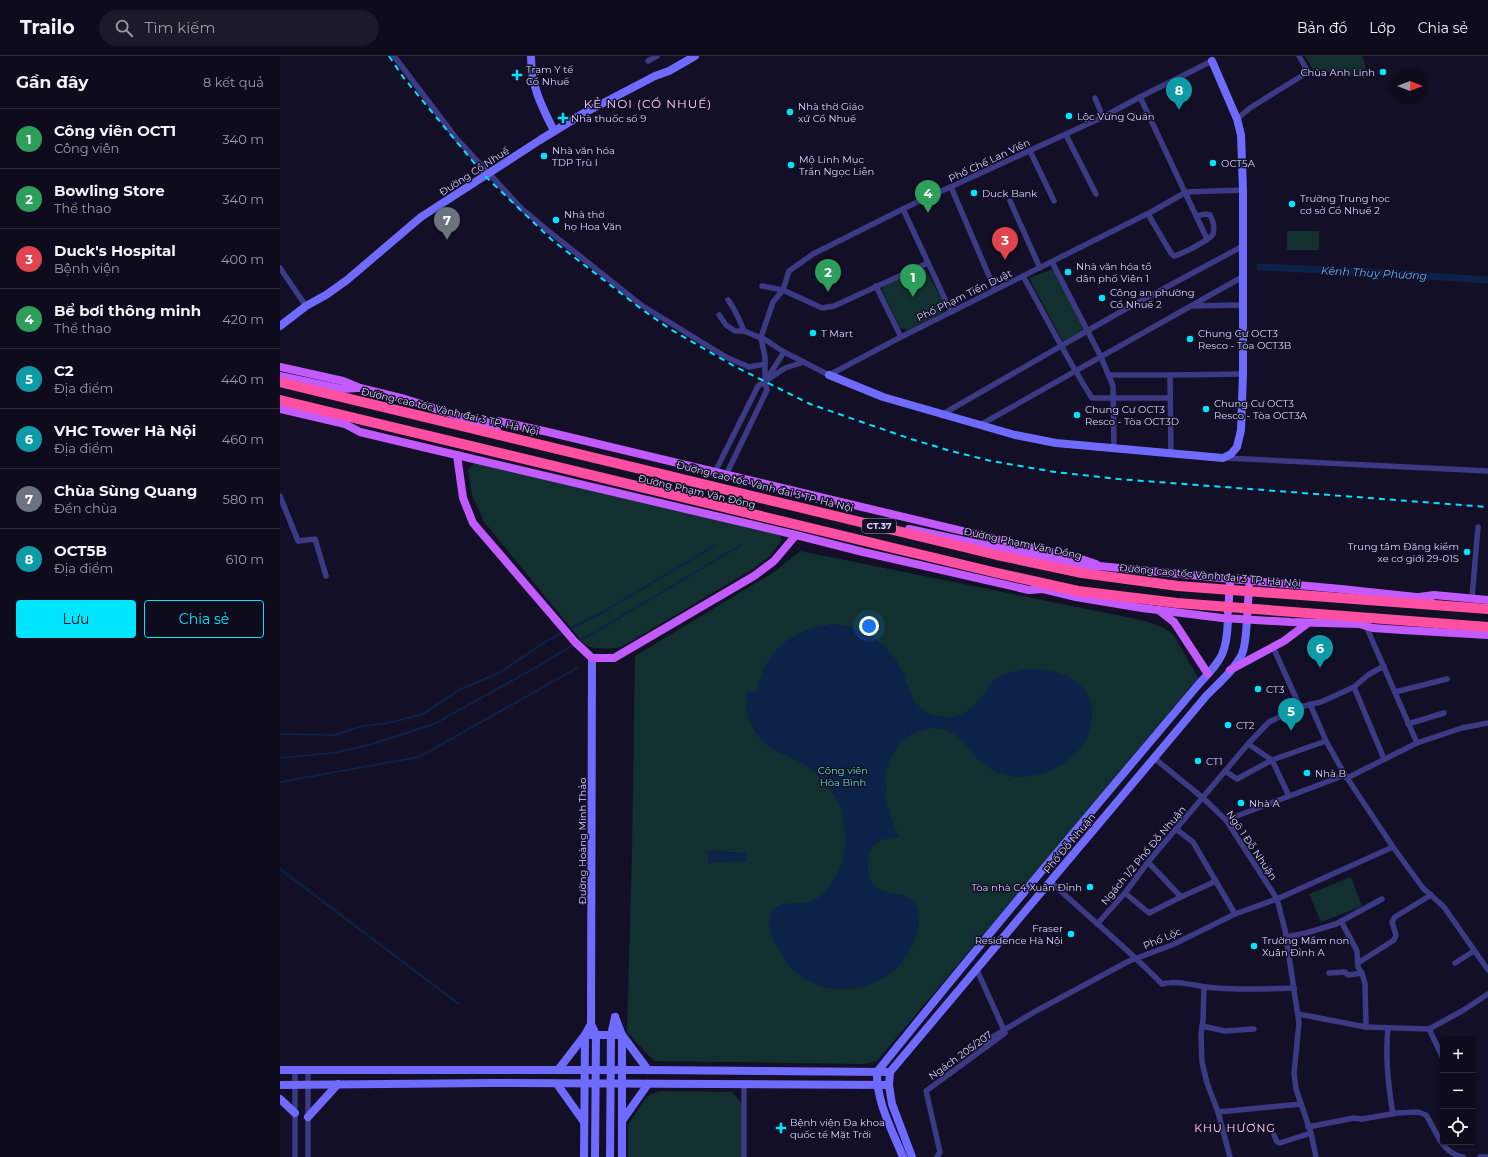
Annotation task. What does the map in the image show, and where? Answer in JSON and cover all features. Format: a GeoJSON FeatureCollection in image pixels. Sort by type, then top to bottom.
{"type":"FeatureCollection","features":[{"type":"Feature","properties":{"kind":"highway","name":"Đường cao tốc Vành đai 3 TP. Hà Nội"},"geometry":{"type":"LineString","coordinates":[[280,382],[997,555],[1082,574],[1178,586],[1488,609]]}},
{"type":"Feature","properties":{"kind":"highway","name":"CT.37"},"geometry":{"type":"LineString","coordinates":[[280,400],[1078,591],[1177,604],[1488,628]]}},
{"type":"Feature","properties":{"kind":"main road","name":"Đường Phạm Văn Đồng"},"geometry":{"type":"LineString","coordinates":[[280,368],[343,381],[360,388],[405,399],[477,422],[496,431],[871,521],[1084,566],[1099,566],[1333,588],[1416,597],[1434,603],[1488,606]]}},
{"type":"Feature","properties":{"kind":"main road","name":"Đường Phạm Văn Đồng"},"geometry":{"type":"LineString","coordinates":[[280,376],[342,389],[360,388]]}},
{"type":"Feature","properties":{"kind":"main road","name":"Đường Phạm Văn Đồng"},"geometry":{"type":"LineString","coordinates":[[280,409],[344,424],[361,424],[606,479],[1030,582],[1043,589],[1076,597],[1159,610],[1247,620],[1363,625],[1402,630],[1488,635]]}},
{"type":"Feature","properties":{"kind":"main road","name":"Đường Phạm Văn Đồng"},"geometry":{"type":"LineString","coordinates":[[477,422],[498,421],[1084,560],[1099,566]]}},
{"type":"Feature","properties":{"kind":"main road","name":"Đường Phạm Văn Đồng"},"geometry":{"type":"LineString","coordinates":[[344,424],[360,432],[796,535],[870,554],[1029,590],[1043,589]]}},
{"type":"Feature","properties":{"kind":"main road"},"geometry":{"type":"LineString","coordinates":[[457,455],[463,498],[473,523],[560,625],[592,658],[614,658],[754,576],[774,561],[796,535]]}},
{"type":"Feature","properties":{"kind":"main road"},"geometry":{"type":"LineString","coordinates":[[1228,618],[1230,579]]}},
{"type":"Feature","properties":{"kind":"main road"},"geometry":{"type":"LineString","coordinates":[[1247,620],[1249,581]]}},
{"type":"Feature","properties":{"kind":"main road","name":"Đường Phạm Văn Đồng"},"geometry":{"type":"LineString","coordinates":[[1416,597],[1434,595],[1488,600]]}},
{"type":"Feature","properties":{"kind":"main road"},"geometry":{"type":"LineString","coordinates":[[1159,610],[1174,622],[1208,674]]}},
{"type":"Feature","properties":{"kind":"main road","name":"Đường Phạm Văn Đồng"},"geometry":{"type":"LineString","coordinates":[[1363,625],[1373,620],[1488,628]]}},
{"type":"Feature","properties":{"kind":"main road"},"geometry":{"type":"LineString","coordinates":[[1230,670],[1284,641],[1308,623]]}},
{"type":"Feature","properties":{"kind":"street"},"geometry":{"type":"LineString","coordinates":[[394,56],[456,138],[521,208],[551,234],[641,304],[726,357],[749,367],[765,364]]}},
{"type":"Feature","properties":{"kind":"street"},"geometry":{"type":"LineString","coordinates":[[531,56],[535,87],[554,131]]}},
{"type":"Feature","properties":{"kind":"street"},"geometry":{"type":"LineString","coordinates":[[648,61],[657,56]]}},
{"type":"Feature","properties":{"kind":"street","name":"Đường Cổ Nhuế"},"geometry":{"type":"LineString","coordinates":[[280,326],[306,306],[326,295],[347,280],[414,221],[584,113],[655,76],[669,71],[695,56]]}},
{"type":"Feature","properties":{"kind":"street"},"geometry":{"type":"LineString","coordinates":[[1237,119],[1250,108],[1308,72],[1299,56]]}},
{"type":"Feature","properties":{"kind":"street"},"geometry":{"type":"LineString","coordinates":[[1212,61],[1237,119],[1241,135],[1244,190],[1243,374],[1241,430],[1237,447],[1231,454],[1223,458]]}},
{"type":"Feature","properties":{"kind":"street","name":"Phố Chế Lan Viên"},"geometry":{"type":"LineString","coordinates":[[761,338],[773,302],[783,290],[789,271],[813,254],[903,209],[1104,117],[1212,61]]}},
{"type":"Feature","properties":{"kind":"street"},"geometry":{"type":"LineString","coordinates":[[1140,97],[1207,239]]}},
{"type":"Feature","properties":{"kind":"street"},"geometry":{"type":"LineString","coordinates":[[1095,98],[1104,117]]}},
{"type":"Feature","properties":{"kind":"street"},"geometry":{"type":"LineString","coordinates":[[1066,134],[1096,194]]}},
{"type":"Feature","properties":{"kind":"street"},"geometry":{"type":"LineString","coordinates":[[1030,151],[1054,201]]}},
{"type":"Feature","properties":{"kind":"street"},"geometry":{"type":"LineString","coordinates":[[951,187],[995,290]]}},
{"type":"Feature","properties":{"kind":"street","name":"Phố Phạm Tiến Duật"},"geometry":{"type":"LineString","coordinates":[[829,375],[901,337],[1148,214],[1186,192],[1244,190]]}},
{"type":"Feature","properties":{"kind":"street"},"geometry":{"type":"LineString","coordinates":[[1010,201],[1040,268]]}},
{"type":"Feature","properties":{"kind":"street"},"geometry":{"type":"LineString","coordinates":[[903,209],[951,312]]}},
{"type":"Feature","properties":{"kind":"street"},"geometry":{"type":"LineString","coordinates":[[1148,214],[1174,256],[1207,239],[1213,234],[1213,220],[1210,215],[1206,214],[1196,216]]}},
{"type":"Feature","properties":{"kind":"street"},"geometry":{"type":"LineString","coordinates":[[941,415],[1122,311],[1243,246]]}},
{"type":"Feature","properties":{"kind":"street"},"geometry":{"type":"LineString","coordinates":[[1052,262],[1101,357],[1113,386],[1114,449]]}},
{"type":"Feature","properties":{"kind":"street"},"geometry":{"type":"LineString","coordinates":[[762,286],[783,290],[822,308],[834,306],[928,263]]}},
{"type":"Feature","properties":{"kind":"street"},"geometry":{"type":"LineString","coordinates":[[280,268],[306,306]]}},
{"type":"Feature","properties":{"kind":"street"},"geometry":{"type":"LineString","coordinates":[[1023,276],[1092,398],[1170,398]]}},
{"type":"Feature","properties":{"kind":"street"},"geometry":{"type":"LineString","coordinates":[[980,425],[1244,276]]}},
{"type":"Feature","properties":{"kind":"street"},"geometry":{"type":"LineString","coordinates":[[876,286],[901,337]]}},
{"type":"Feature","properties":{"kind":"street"},"geometry":{"type":"LineString","coordinates":[[728,300],[733,306],[744,331]]}},
{"type":"Feature","properties":{"kind":"street"},"geometry":{"type":"LineString","coordinates":[[1191,306],[1243,305]]}},
{"type":"Feature","properties":{"kind":"street"},"geometry":{"type":"LineString","coordinates":[[719,315],[726,325],[735,331],[744,331],[761,338],[784,352],[829,375],[883,397],[941,415],[1015,435],[1056,443],[1223,458],[1488,471]]}},
{"type":"Feature","properties":{"kind":"street"},"geometry":{"type":"LineString","coordinates":[[726,474],[767,390],[765,382],[765,357],[761,338]]}},
{"type":"Feature","properties":{"kind":"street"},"geometry":{"type":"LineString","coordinates":[[765,382],[784,352]]}},
{"type":"Feature","properties":{"kind":"street"},"geometry":{"type":"LineString","coordinates":[[715,472],[758,386],[784,368],[804,362]]}},
{"type":"Feature","properties":{"kind":"street"},"geometry":{"type":"LineString","coordinates":[[1109,375],[1243,374]]}},
{"type":"Feature","properties":{"kind":"street"},"geometry":{"type":"LineString","coordinates":[[1170,375],[1171,454]]}},
{"type":"Feature","properties":{"kind":"street"},"geometry":{"type":"LineString","coordinates":[[280,496],[298,541],[315,539],[326,576]]}},
{"type":"Feature","properties":{"kind":"street"},"geometry":{"type":"LineString","coordinates":[[1472,598],[1478,527]]}},
{"type":"Feature","properties":{"kind":"street","name":"Phố Đỗ Nhuận"},"geometry":{"type":"LineString","coordinates":[[877,1072],[1014,904],[1217,665],[1226,644],[1228,618]]}},
{"type":"Feature","properties":{"kind":"street","name":"Phố Đỗ Nhuận"},"geometry":{"type":"LineString","coordinates":[[890,1072],[976,968],[1230,670],[1242,654],[1245,644],[1247,620]]}},
{"type":"Feature","properties":{"kind":"street"},"geometry":{"type":"LineString","coordinates":[[1363,625],[1384,666],[1417,743]]}},
{"type":"Feature","properties":{"kind":"street"},"geometry":{"type":"LineString","coordinates":[[1273,647],[1300,706]]}},
{"type":"Feature","properties":{"kind":"street","name":"Đường Hoàng Minh Thảo"},"geometry":{"type":"LineString","coordinates":[[592,658],[592,1024],[596,1035],[595,1157]]}},
{"type":"Feature","properties":{"kind":"street","name":"Ngách 1/2 Phố Đỗ Nhuận"},"geometry":{"type":"LineString","coordinates":[[1097,924],[1225,770],[1269,722],[1300,706],[1322,702],[1354,687],[1368,675],[1384,666]]}},
{"type":"Feature","properties":{"kind":"street"},"geometry":{"type":"LineString","coordinates":[[1395,692],[1447,679]]}},
{"type":"Feature","properties":{"kind":"street"},"geometry":{"type":"LineString","coordinates":[[1354,687],[1384,759]]}},
{"type":"Feature","properties":{"kind":"street"},"geometry":{"type":"LineString","coordinates":[[1310,704],[1326,741],[1346,777],[1393,847],[1424,888],[1444,908],[1488,970]]}},
{"type":"Feature","properties":{"kind":"street"},"geometry":{"type":"LineString","coordinates":[[1408,724],[1444,714]]}},
{"type":"Feature","properties":{"kind":"street"},"geometry":{"type":"LineString","coordinates":[[1226,820],[1289,796],[1346,777],[1417,743],[1462,728],[1488,723]]}},
{"type":"Feature","properties":{"kind":"street"},"geometry":{"type":"LineString","coordinates":[[1225,770],[1238,779],[1272,760],[1326,741]]}},
{"type":"Feature","properties":{"kind":"street"},"geometry":{"type":"LineString","coordinates":[[1248,744],[1272,760],[1289,796]]}},
{"type":"Feature","properties":{"kind":"street","name":"Ngõ 1 Đỗ Nhuận"},"geometry":{"type":"LineString","coordinates":[[1154,758],[1203,798],[1226,820],[1277,899],[1286,937],[1299,1023],[1294,1073],[1296,1089],[1311,1133],[1316,1157]]}},
{"type":"Feature","properties":{"kind":"street"},"geometry":{"type":"LineString","coordinates":[[1176,829],[1193,842],[1235,914]]}},
{"type":"Feature","properties":{"kind":"street","name":"Phố Lộc"},"geometry":{"type":"LineString","coordinates":[[986,1047],[986,1041],[1005,1031],[1036,1011],[1129,961],[1172,945],[1235,914],[1277,899],[1393,847]]}},
{"type":"Feature","properties":{"kind":"street"},"geometry":{"type":"LineString","coordinates":[[1148,862],[1181,896]]}},
{"type":"Feature","properties":{"kind":"street"},"geometry":{"type":"LineString","coordinates":[[1050,881],[1137,958],[1162,984],[1177,983],[1204,987],[1269,989],[1294,988]]}},
{"type":"Feature","properties":{"kind":"street"},"geometry":{"type":"LineString","coordinates":[[1125,892],[1149,913],[1181,896],[1216,881]]}},
{"type":"Feature","properties":{"kind":"street"},"geometry":{"type":"LineString","coordinates":[[1358,963],[1394,940],[1396,935],[1392,922],[1395,917],[1431,895]]}},
{"type":"Feature","properties":{"kind":"street"},"geometry":{"type":"LineString","coordinates":[[1286,937],[1336,924],[1382,899]]}},
{"type":"Feature","properties":{"kind":"street"},"geometry":{"type":"LineString","coordinates":[[1014,904],[1024,913]]}},
{"type":"Feature","properties":{"kind":"street"},"geometry":{"type":"LineString","coordinates":[[1342,921],[1357,952],[1358,967],[1362,973],[1365,984],[1366,1027]]}},
{"type":"Feature","properties":{"kind":"street"},"geometry":{"type":"LineString","coordinates":[[1456,963],[1474,951]]}},
{"type":"Feature","properties":{"kind":"street"},"geometry":{"type":"LineString","coordinates":[[976,968],[1005,1031]]}},
{"type":"Feature","properties":{"kind":"street"},"geometry":{"type":"LineString","coordinates":[[1329,973],[1345,972],[1348,975],[1362,973]]}},
{"type":"Feature","properties":{"kind":"street"},"geometry":{"type":"LineString","coordinates":[[1204,987],[1201,1034],[1202,1062],[1218,1112],[1230,1157]]}},
{"type":"Feature","properties":{"kind":"street"},"geometry":{"type":"LineString","coordinates":[[1298,1014],[1366,1027],[1388,1029],[1429,1029],[1462,1011],[1488,994]]}},
{"type":"Feature","properties":{"kind":"street"},"geometry":{"type":"LineString","coordinates":[[610,1157],[611,1035],[615,1017],[622,1035],[648,1070]]}},
{"type":"Feature","properties":{"kind":"street"},"geometry":{"type":"LineString","coordinates":[[558,1070],[592,1024]]}},
{"type":"Feature","properties":{"kind":"street"},"geometry":{"type":"LineString","coordinates":[[1202,1026],[1225,1031],[1254,1029]]}},
{"type":"Feature","properties":{"kind":"street"},"geometry":{"type":"LineString","coordinates":[[1388,1029],[1386,1044],[1388,1073],[1394,1114]]}},
{"type":"Feature","properties":{"kind":"street"},"geometry":{"type":"LineString","coordinates":[[1429,1029],[1440,1052]]}},
{"type":"Feature","properties":{"kind":"street"},"geometry":{"type":"LineString","coordinates":[[585,1035],[622,1035]]}},
{"type":"Feature","properties":{"kind":"street"},"geometry":{"type":"LineString","coordinates":[[584,1157],[585,1035]]}},
{"type":"Feature","properties":{"kind":"street"},"geometry":{"type":"LineString","coordinates":[[622,1035],[622,1157]]}},
{"type":"Feature","properties":{"kind":"street","name":"Ngách 205/207"},"geometry":{"type":"LineString","coordinates":[[937,1157],[940,1152],[926,1091],[986,1047]]}},
{"type":"Feature","properties":{"kind":"street"},"geometry":{"type":"LineString","coordinates":[[280,1070],[744,1070],[890,1072],[889,1085],[892,1104],[912,1157]]}},
{"type":"Feature","properties":{"kind":"street"},"geometry":{"type":"LineString","coordinates":[[295,1070],[295,1157]]}},
{"type":"Feature","properties":{"kind":"street"},"geometry":{"type":"LineString","coordinates":[[308,1070],[308,1157]]}},
{"type":"Feature","properties":{"kind":"street"},"geometry":{"type":"LineString","coordinates":[[744,1070],[744,1157]]}},
{"type":"Feature","properties":{"kind":"street"},"geometry":{"type":"LineString","coordinates":[[877,1072],[877,1085],[883,1107],[903,1157]]}},
{"type":"Feature","properties":{"kind":"street"},"geometry":{"type":"LineString","coordinates":[[280,1084],[889,1085]]}},
{"type":"Feature","properties":{"kind":"street"},"geometry":{"type":"LineString","coordinates":[[308,1117],[338,1084]]}},
{"type":"Feature","properties":{"kind":"street"},"geometry":{"type":"LineString","coordinates":[[557,1084],[584,1122]]}},
{"type":"Feature","properties":{"kind":"street"},"geometry":{"type":"LineString","coordinates":[[622,1121],[648,1084]]}},
{"type":"Feature","properties":{"kind":"street"},"geometry":{"type":"LineString","coordinates":[[280,1099],[295,1113]]}},
{"type":"Feature","properties":{"kind":"street"},"geometry":{"type":"LineString","coordinates":[[1218,1112],[1301,1104]]}},
{"type":"Feature","properties":{"kind":"street"},"geometry":{"type":"LineString","coordinates":[[1308,1127],[1347,1119],[1362,1119],[1414,1112],[1424,1114],[1428,1118],[1442,1145],[1450,1155],[1463,1157]]}},
{"type":"Feature","properties":{"kind":"street"},"geometry":{"type":"LineString","coordinates":[[610,1121],[622,1121]]}},
{"type":"Feature","properties":{"kind":"street"},"geometry":{"type":"LineString","coordinates":[[584,1122],[595,1122]]}},
{"type":"Feature","properties":{"kind":"street"},"geometry":{"type":"LineString","coordinates":[[1274,1134],[1277,1142],[1280,1143],[1311,1133]]}},
{"type":"Feature","properties":{"kind":"street"},"geometry":{"type":"LineString","coordinates":[[1480,1157],[1488,1157]]}},
{"type":"Feature","properties":{"kind":"green space"},"geometry":{"type":"Polygon","coordinates":[[[1305,56],[1362,56],[1368,74],[1366,78],[1313,70],[1305,56]]]}},
{"type":"Feature","properties":{"kind":"green space"},"geometry":{"type":"Polygon","coordinates":[[[1287,231],[1319,231],[1319,250],[1287,250],[1287,231]]]}},
{"type":"Feature","properties":{"kind":"green space"},"geometry":{"type":"Polygon","coordinates":[[[1053,269],[1084,330],[1063,342],[1029,278],[1053,269]]]}},
{"type":"Feature","properties":{"kind":"green space"},"geometry":{"type":"Polygon","coordinates":[[[917,270],[926,270],[945,305],[942,313],[908,330],[900,328],[882,290],[884,286],[917,270]]]}},
{"type":"Feature","properties":{"kind":"green space"},"geometry":{"type":"Polygon","coordinates":[[[475,463],[778,533],[782,540],[770,556],[753,569],[625,645],[610,648],[588,646],[584,644],[484,522],[472,495],[468,470],[475,463]]]}},
{"type":"Feature","properties":{"kind":"green space","name":"Công viên Hòa Bình"},"geometry":{"type":"Polygon","coordinates":[[[800,551],[1146,621],[1164,628],[1174,635],[1198,678],[877,1061],[863,1064],[654,1061],[627,1032],[635,656],[774,572],[800,551]]]}},
{"type":"Feature","properties":{"kind":"green space"},"geometry":{"type":"Polygon","coordinates":[[[1351,877],[1362,906],[1321,922],[1309,894],[1351,877]]]}},
{"type":"Feature","properties":{"kind":"green space"},"geometry":{"type":"Polygon","coordinates":[[[659,1091],[732,1092],[741,1103],[741,1157],[628,1157],[628,1125],[647,1096],[659,1091]]]}},
{"type":"Feature","properties":{"kind":"water"},"geometry":{"type":"Polygon","coordinates":[[[834,624],[854,628],[863,632],[871,636],[886,648],[899,665],[913,698],[924,710],[932,714],[943,717],[953,717],[967,711],[982,696],[991,683],[1010,672],[1024,669],[1046,670],[1065,675],[1081,686],[1089,696],[1092,704],[1091,724],[1087,737],[1080,749],[1070,759],[1054,769],[1033,776],[1011,776],[990,769],[976,757],[959,738],[949,731],[939,728],[914,733],[902,742],[893,753],[888,766],[886,780],[886,795],[889,810],[900,837],[887,838],[877,842],[871,850],[868,868],[871,879],[877,887],[886,892],[907,897],[917,906],[919,914],[918,932],[907,956],[891,973],[869,985],[852,989],[824,987],[807,981],[796,973],[787,963],[770,932],[770,915],[773,909],[777,906],[782,904],[806,903],[815,900],[824,893],[839,870],[842,862],[845,836],[841,809],[827,785],[806,766],[776,751],[762,740],[752,726],[746,709],[746,691],[756,693],[765,666],[778,649],[794,636],[813,628],[834,624]]]}},
{"type":"Feature","properties":{"kind":"water"},"geometry":{"type":"Polygon","coordinates":[[[708,850],[746,853],[746,861],[708,863],[708,850]]]}},
{"type":"Feature","properties":{"kind":"waterway","name":"Kênh Thuỵ Phương"},"geometry":{"type":"LineString","coordinates":[[1260,267],[1371,272],[1488,280]]}},
{"type":"Feature","properties":{"kind":"waterway"},"geometry":{"type":"LineString","coordinates":[[567,630],[603,612],[716,545]]}},
{"type":"Feature","properties":{"kind":"waterway"},"geometry":{"type":"LineString","coordinates":[[580,641],[741,545]]}},
{"type":"Feature","properties":{"kind":"waterway"},"geometry":{"type":"LineString","coordinates":[[280,734],[335,735],[362,726],[388,723],[423,714],[459,690],[499,673],[548,640],[563,632]]}},
{"type":"Feature","properties":{"kind":"waterway"},"geometry":{"type":"LineString","coordinates":[[280,758],[333,753],[369,745],[434,724],[535,668],[573,645]]}},
{"type":"Feature","properties":{"kind":"waterway"},"geometry":{"type":"LineString","coordinates":[[280,782],[419,757],[577,668]]}},
{"type":"Feature","properties":{"kind":"waterway"},"geometry":{"type":"LineString","coordinates":[[280,869],[459,1004]]}},
{"type":"Feature","properties":{"kind":"railway"},"geometry":{"type":"LineString","coordinates":[[389,56],[403,77],[485,176],[552,240],[640,308],[670,329],[734,366],[810,404],[911,439],[951,451],[991,461],[1055,472],[1118,479],[1488,507]]}},
{"type":"Feature","properties":{"kind":"place","name":"Chùa Anh Linh"},"geometry":{"type":"Point","coordinates":[1383,72]}},
{"type":"Feature","properties":{"kind":"place","name":"Trạm Y tế Cổ Nhuế"},"geometry":{"type":"Point","coordinates":[517,75]}},
{"type":"Feature","properties":{"kind":"place","name":"OCT5B"},"geometry":{"type":"Point","coordinates":[1179,110]}},
{"type":"Feature","properties":{"kind":"place","name":"Nhà thờ Giáo xứ Cổ Nhuế"},"geometry":{"type":"Point","coordinates":[790,112]}},
{"type":"Feature","properties":{"kind":"place","name":"Lộc Vừng Quán"},"geometry":{"type":"Point","coordinates":[1069,116]}},
{"type":"Feature","properties":{"kind":"place","name":"Nhà thuốc số 9"},"geometry":{"type":"Point","coordinates":[563,118]}},
{"type":"Feature","properties":{"kind":"place","name":"Nhà văn hóa TDP Trù I"},"geometry":{"type":"Point","coordinates":[544,156]}},
{"type":"Feature","properties":{"kind":"place","name":"OCT5A"},"geometry":{"type":"Point","coordinates":[1213,163]}},
{"type":"Feature","properties":{"kind":"place","name":"Mộ Linh Mục Trần Ngọc Liễn"},"geometry":{"type":"Point","coordinates":[791,165]}},
{"type":"Feature","properties":{"kind":"place","name":"Duck Bank"},"geometry":{"type":"Point","coordinates":[974,193]}},
{"type":"Feature","properties":{"kind":"place","name":"Trường Trung học cơ sở Cổ Nhuế 2"},"geometry":{"type":"Point","coordinates":[1292,204]}},
{"type":"Feature","properties":{"kind":"place","name":"Bể bơi thông minh"},"geometry":{"type":"Point","coordinates":[928,213]}},
{"type":"Feature","properties":{"kind":"place","name":"Nhà thờ họ Hoa Văn"},"geometry":{"type":"Point","coordinates":[556,220]}},
{"type":"Feature","properties":{"kind":"place","name":"Chùa Sùng Quang"},"geometry":{"type":"Point","coordinates":[447,240]}},
{"type":"Feature","properties":{"kind":"place","name":"Duck's Hospital"},"geometry":{"type":"Point","coordinates":[1005,260]}},
{"type":"Feature","properties":{"kind":"place","name":"Nhà văn hóa tổ dân phố Viên 1"},"geometry":{"type":"Point","coordinates":[1068,272]}},
{"type":"Feature","properties":{"kind":"place","name":"Bowling Store"},"geometry":{"type":"Point","coordinates":[828,292]}},
{"type":"Feature","properties":{"kind":"place","name":"Công viên OCT1"},"geometry":{"type":"Point","coordinates":[913,297]}},
{"type":"Feature","properties":{"kind":"place","name":"Công an phường Cổ Nhuế 2"},"geometry":{"type":"Point","coordinates":[1102,298]}},
{"type":"Feature","properties":{"kind":"place","name":"T Mart"},"geometry":{"type":"Point","coordinates":[813,333]}},
{"type":"Feature","properties":{"kind":"place","name":"Chung Cư OCT3 Resco - Tòa OCT3B"},"geometry":{"type":"Point","coordinates":[1190,339]}},
{"type":"Feature","properties":{"kind":"place","name":"Chung Cư OCT3 Resco - Tòa OCT3A"},"geometry":{"type":"Point","coordinates":[1206,409]}},
{"type":"Feature","properties":{"kind":"place","name":"Chung Cư OCT3 Resco - Tòa OCT3D"},"geometry":{"type":"Point","coordinates":[1077,415]}},
{"type":"Feature","properties":{"kind":"place","name":"Trung tâm Đăng kiểm xe cơ giới 29-01S"},"geometry":{"type":"Point","coordinates":[1467,552]}},
{"type":"Feature","properties":{"kind":"place","name":"VHC Tower Hà Nội"},"geometry":{"type":"Point","coordinates":[1320,668]}},
{"type":"Feature","properties":{"kind":"place","name":"CT3"},"geometry":{"type":"Point","coordinates":[1258,689]}},
{"type":"Feature","properties":{"kind":"place","name":"CT2"},"geometry":{"type":"Point","coordinates":[1228,725]}},
{"type":"Feature","properties":{"kind":"place","name":"C2"},"geometry":{"type":"Point","coordinates":[1291,731]}},
{"type":"Feature","properties":{"kind":"place","name":"CT1"},"geometry":{"type":"Point","coordinates":[1198,761]}},
{"type":"Feature","properties":{"kind":"place","name":"Nhà B"},"geometry":{"type":"Point","coordinates":[1307,773]}},
{"type":"Feature","properties":{"kind":"place","name":"Nhà A"},"geometry":{"type":"Point","coordinates":[1241,803]}},
{"type":"Feature","properties":{"kind":"place","name":"Tòa nhà C4 Xuân Đỉnh"},"geometry":{"type":"Point","coordinates":[1090,887]}},
{"type":"Feature","properties":{"kind":"place","name":"Fraser Residence Hà Nội"},"geometry":{"type":"Point","coordinates":[1071,934]}},
{"type":"Feature","properties":{"kind":"place","name":"Trường Mầm non Xuân Đỉnh A"},"geometry":{"type":"Point","coordinates":[1254,946]}},
{"type":"Feature","properties":{"kind":"place","name":"Bệnh viện Đa khoa quốc tế Mặt Trời"},"geometry":{"type":"Point","coordinates":[781,1128]}},
{"type":"Feature","properties":{"kind":"district","name":"KẺ NOI (CỔ NHUẾ)"},"geometry":{"type":"Point","coordinates":[648,104]}},
{"type":"Feature","properties":{"kind":"district","name":"KHU HƯƠNG"},"geometry":{"type":"Point","coordinates":[1235,1128]}}]}
